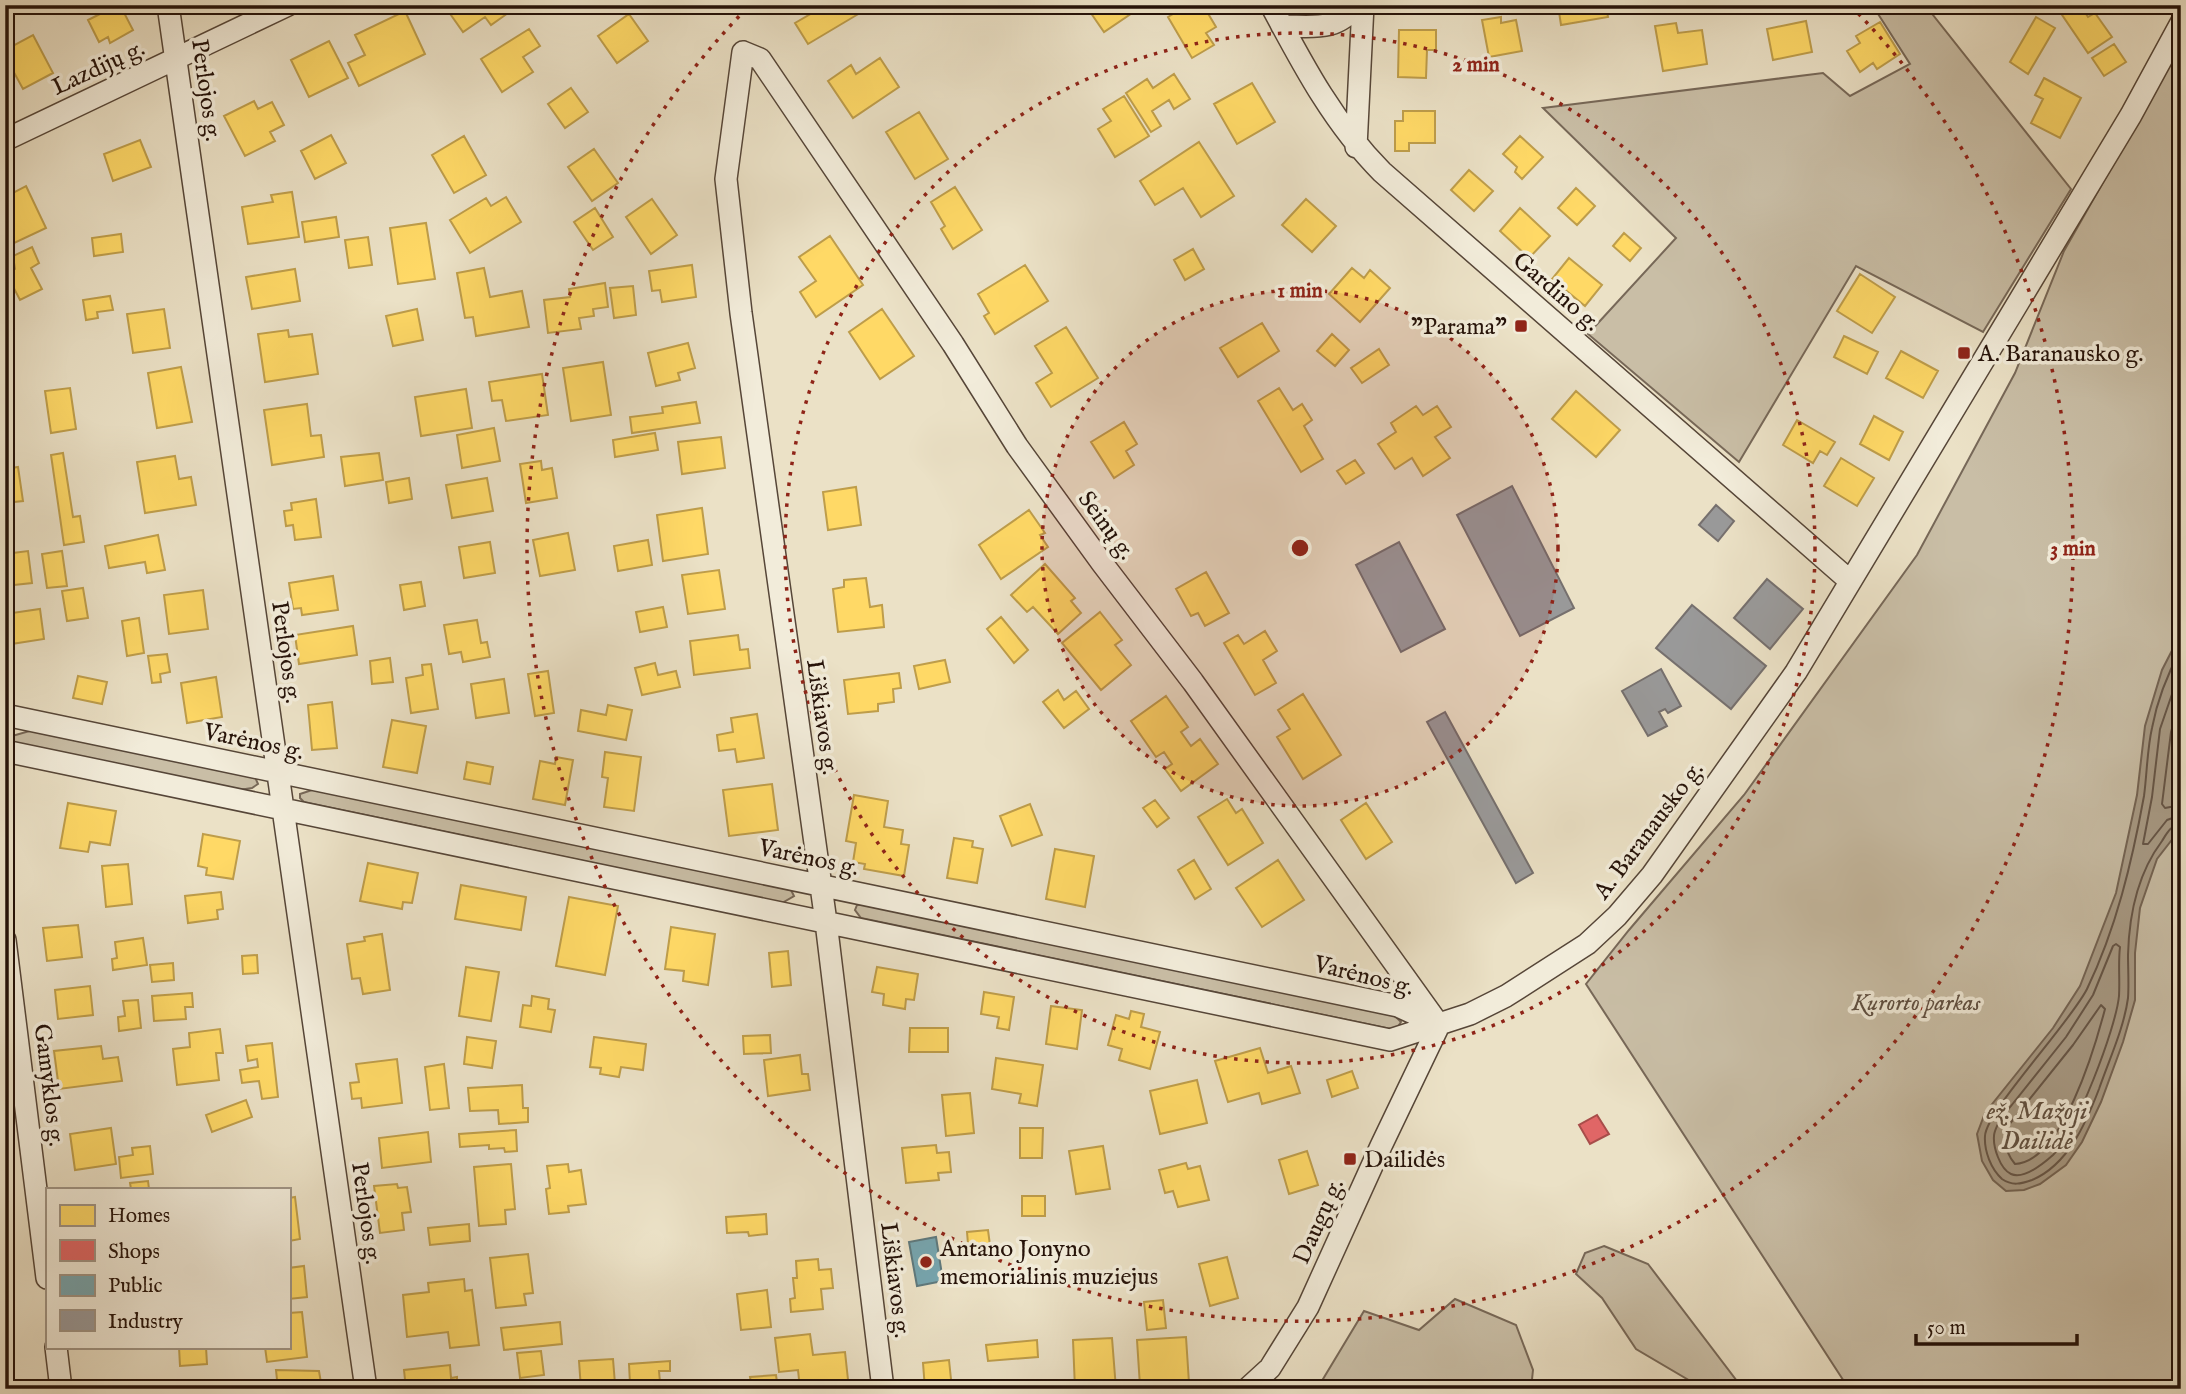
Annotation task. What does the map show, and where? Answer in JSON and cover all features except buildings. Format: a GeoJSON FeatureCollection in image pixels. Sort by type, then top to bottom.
{"type":"FeatureCollection","features":[{"type":"Feature","properties":{"kind":"street","name":"Perlojos g."},"geometry":{"type":"LineString","coordinates":[[168,5],[366,1389]]}},
{"type":"Feature","properties":{"kind":"street","name":"Lazdijų g."},"geometry":{"type":"LineString","coordinates":[[5,140],[288,5]]}},
{"type":"Feature","properties":{"kind":"street","name":"Gardino g."},"geometry":{"type":"LineString","coordinates":[[1271,5],[1318,92],[1356,147],[1479,258],[1850,581]]}},
{"type":"Feature","properties":{"kind":"street"},"geometry":{"type":"LineString","coordinates":[[1282,26],[1329,26],[1348,16],[1357,5]]}},
{"type":"Feature","properties":{"kind":"street"},"geometry":{"type":"LineString","coordinates":[[1356,147],[1363,5]]}},
{"type":"Feature","properties":{"kind":"street","name":"A. Baranausko g."},"geometry":{"type":"LineString","coordinates":[[1439,1025],[1470,1014],[1506,996],[1587,944],[1617,916],[1652,875],[1796,673],[2124,126],[2181,23]]}},
{"type":"Feature","properties":{"kind":"street","name":"Liškiavos g."},"geometry":{"type":"LineString","coordinates":[[743,52],[726,179],[741,313],[826,922],[883,1389]]}},
{"type":"Feature","properties":{"kind":"street","name":"Seinų g."},"geometry":{"type":"LineString","coordinates":[[743,52],[760,59],[953,344],[1017,446],[1193,682],[1439,1025]]}},
{"type":"Feature","properties":{"kind":"street","name":"Varėnos g."},"geometry":{"type":"LineString","coordinates":[[5,715],[1398,1006],[1439,1025]]}},
{"type":"Feature","properties":{"kind":"street","name":"Varėnos g."},"geometry":{"type":"LineString","coordinates":[[5,751],[1390,1040],[1439,1025]]}},
{"type":"Feature","properties":{"kind":"street","name":"Gamyklos g."},"geometry":{"type":"LineString","coordinates":[[5,940],[46,1270]]}},
{"type":"Feature","properties":{"kind":"street","name":"Daugų g."},"geometry":{"type":"LineString","coordinates":[[1247,1389],[1270,1368],[1308,1307],[1439,1025]]}},
{"type":"Feature","properties":{"kind":"street"},"geometry":{"type":"LineString","coordinates":[[56,1348],[61,1389]]}},
{"type":"Feature","properties":{"kind":"green space"},"geometry":{"type":"Polygon","coordinates":[[[1811,5],[1925,5],[2071,189],[1983,332],[1856,266],[1739,462],[1588,334],[1676,238],[1543,108],[1823,73],[1850,96],[1910,64],[1873,6],[1812,14],[1811,5]]]}},
{"type":"Feature","properties":{"kind":"green space","name":"Kurorto parkas"},"geometry":{"type":"Polygon","coordinates":[[[2181,45],[2181,1389],[1849,1389],[1586,984],[1744,795],[1917,555],[2015,373],[2064,251],[2181,45]]]}},
{"type":"Feature","properties":{"kind":"green space"},"geometry":{"type":"Polygon","coordinates":[[[33,730],[255,777],[258,784],[239,790],[16,744],[12,740],[12,736],[33,730]]]}},
{"type":"Feature","properties":{"kind":"green space"},"geometry":{"type":"Polygon","coordinates":[[[315,789],[791,890],[794,896],[782,903],[304,802],[300,798],[300,794],[315,789]]]}},
{"type":"Feature","properties":{"kind":"green space"},"geometry":{"type":"Polygon","coordinates":[[[857,905],[1394,1015],[1401,1022],[1397,1028],[1391,1029],[861,918],[855,910],[857,905]]]}},
{"type":"Feature","properties":{"kind":"green space"},"geometry":{"type":"Polygon","coordinates":[[[1604,1246],[1648,1264],[1743,1389],[1704,1389],[1636,1349],[1602,1298],[1576,1274],[1585,1253],[1604,1246]]]}},
{"type":"Feature","properties":{"kind":"green space"},"geometry":{"type":"Polygon","coordinates":[[[1455,1299],[1516,1325],[1533,1370],[1531,1389],[1317,1389],[1364,1311],[1419,1330],[1455,1299]]]}},
{"type":"Feature","properties":{"kind":"water","name":"ež. Mažoji Dailidė"},"geometry":{"type":"Polygon","coordinates":[[[2181,633],[2181,828],[2157,859],[2140,908],[2135,953],[2135,1000],[2123,1042],[2101,1102],[2082,1142],[2066,1165],[2040,1184],[2024,1190],[2006,1191],[1993,1180],[1982,1161],[1977,1134],[1985,1113],[2053,1028],[2080,986],[2116,893],[2137,795],[2145,726],[2162,670],[2181,633]]]}},
{"type":"Feature","properties":{"kind":"place","name":"\"Parama\""},"geometry":{"type":"Point","coordinates":[1521,326]}},
{"type":"Feature","properties":{"kind":"place","name":"A. Baranausko g."},"geometry":{"type":"Point","coordinates":[1964,353]}},
{"type":"Feature","properties":{"kind":"place","name":"Dailidės"},"geometry":{"type":"Point","coordinates":[1350,1159]}},
{"type":"Feature","properties":{"kind":"place","name":"Antano Jonyno memorialinis muziejus"},"geometry":{"type":"Point","coordinates":[926,1262]}}]}
